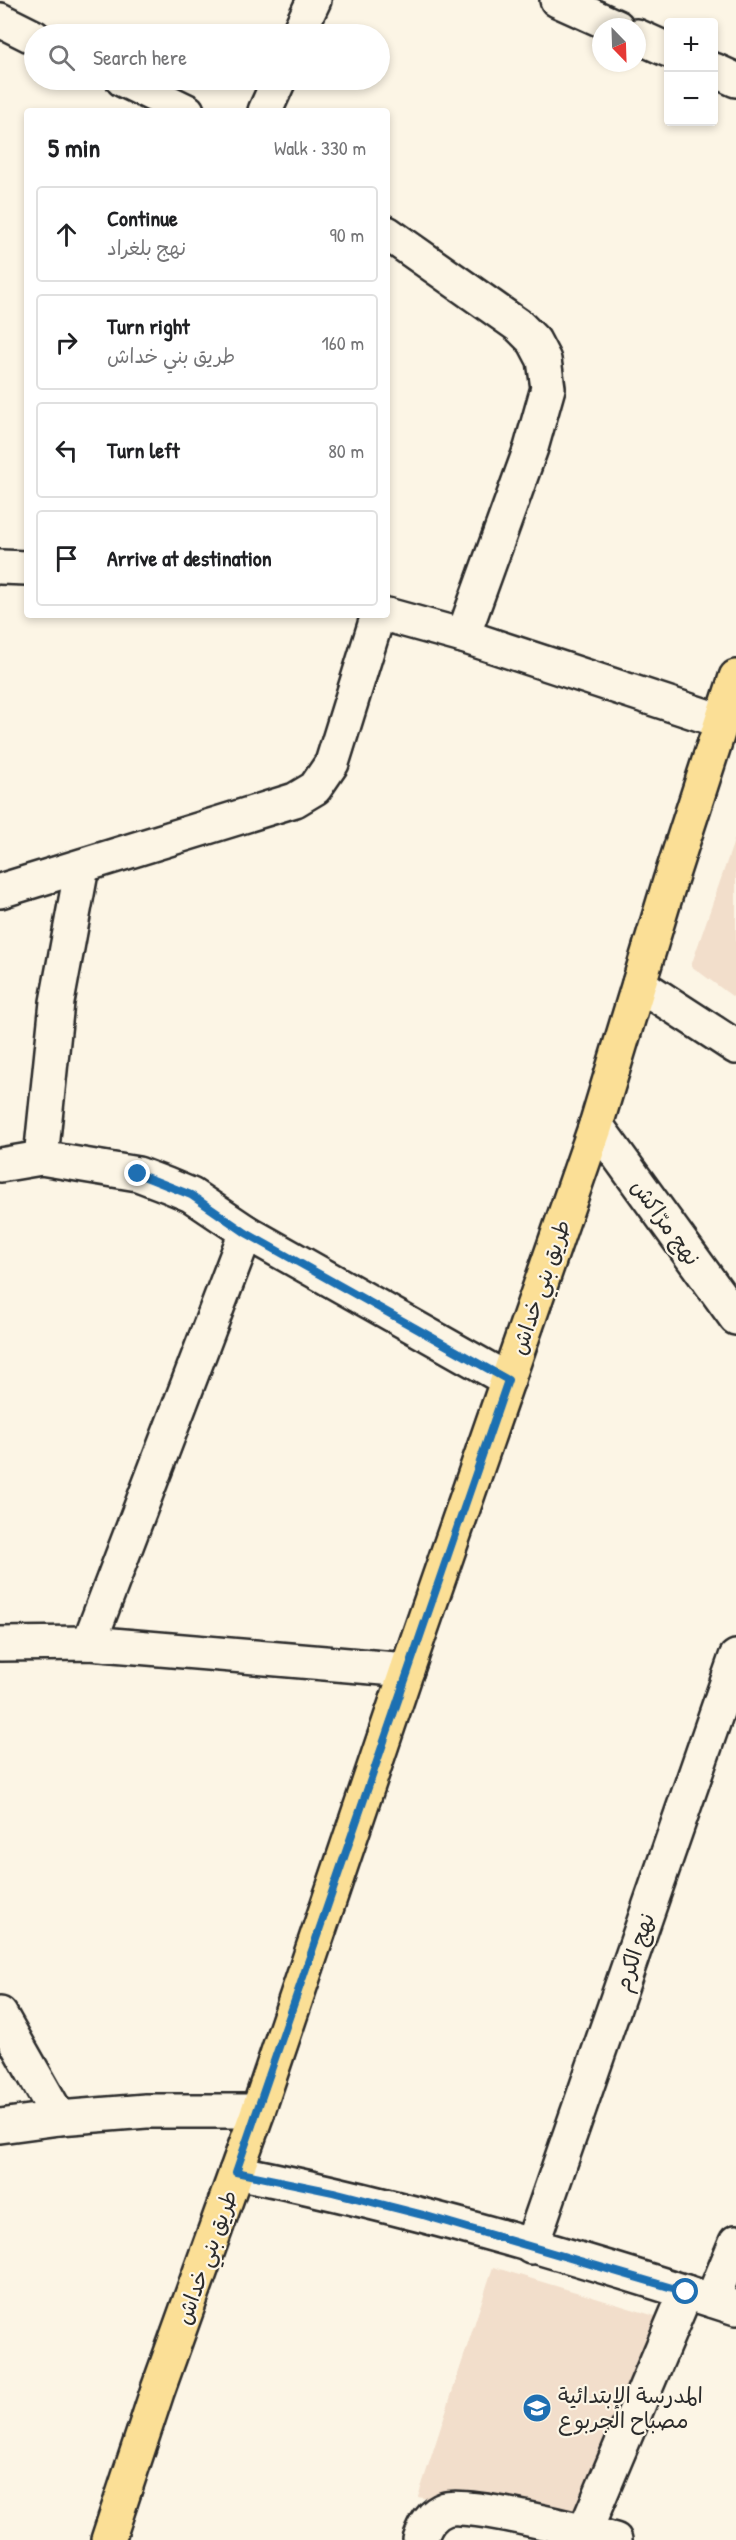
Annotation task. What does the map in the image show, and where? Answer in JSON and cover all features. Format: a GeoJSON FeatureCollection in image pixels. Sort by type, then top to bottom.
{"type":"FeatureCollection","features":[{"type":"Feature","properties":{"kind":"main road","name":"طريق بني خداش"},"geometry":{"type":"LineString","coordinates":[[108,2540],[157,2392],[258,2111],[407,1670],[597,1125],[736,676]]}},
{"type":"Feature","properties":{"kind":"street"},"geometry":{"type":"LineString","coordinates":[[303,24],[314,0]]}},
{"type":"Feature","properties":{"kind":"street"},"geometry":{"type":"LineString","coordinates":[[557,0],[597,18]]}},
{"type":"Feature","properties":{"kind":"street"},"geometry":{"type":"LineString","coordinates":[[0,20],[24,31]]}},
{"type":"Feature","properties":{"kind":"street"},"geometry":{"type":"LineString","coordinates":[[646,40],[664,48]]}},
{"type":"Feature","properties":{"kind":"street"},"geometry":{"type":"LineString","coordinates":[[718,72],[736,80]]}},
{"type":"Feature","properties":{"kind":"street"},"geometry":{"type":"LineString","coordinates":[[144,90],[182,108]]}},
{"type":"Feature","properties":{"kind":"street"},"geometry":{"type":"LineString","coordinates":[[266,108],[274,90]]}},
{"type":"Feature","properties":{"kind":"street"},"geometry":{"type":"LineString","coordinates":[[390,235],[519,326],[534,341],[544,360],[548,388],[531,448],[463,636]]}},
{"type":"Feature","properties":{"kind":"street"},"geometry":{"type":"LineString","coordinates":[[0,567],[24,568]]}},
{"type":"Feature","properties":{"kind":"street"},"geometry":{"type":"LineString","coordinates":[[390,616],[463,636],[721,721]]}},
{"type":"Feature","properties":{"kind":"street"},"geometry":{"type":"LineString","coordinates":[[0,891],[295,800],[315,788],[332,763],[377,618]]}},
{"type":"Feature","properties":{"kind":"street"},"geometry":{"type":"LineString","coordinates":[[41,1158],[57,1002],[82,867]]}},
{"type":"Feature","properties":{"kind":"street"},"geometry":{"type":"LineString","coordinates":[[639,984],[736,1047]]}},
{"type":"Feature","properties":{"kind":"street","name":"نهج مرّاكش"},"geometry":{"type":"LineString","coordinates":[[597,1125],[736,1318]]}},
{"type":"Feature","properties":{"kind":"street"},"geometry":{"type":"LineString","coordinates":[[0,1165],[41,1158],[138,1174],[191,1195],[246,1233],[508,1380]]}},
{"type":"Feature","properties":{"kind":"street"},"geometry":{"type":"LineString","coordinates":[[89,1643],[246,1233]]}},
{"type":"Feature","properties":{"kind":"street"},"geometry":{"type":"LineString","coordinates":[[0,1644],[89,1643],[407,1670]]}},
{"type":"Feature","properties":{"kind":"street","name":"نهج الكرم"},"geometry":{"type":"LineString","coordinates":[[531,2247],[736,1657]]}},
{"type":"Feature","properties":{"kind":"street"},"geometry":{"type":"LineString","coordinates":[[0,2014],[59,2118]]}},
{"type":"Feature","properties":{"kind":"street"},"geometry":{"type":"LineString","coordinates":[[0,2126],[59,2118],[146,2111],[258,2111]]}},
{"type":"Feature","properties":{"kind":"street"},"geometry":{"type":"LineString","coordinates":[[236,2172],[333,2192],[423,2215],[711,2300]]}},
{"type":"Feature","properties":{"kind":"street"},"geometry":{"type":"LineString","coordinates":[[585,2531],[711,2300],[736,2242]]}},
{"type":"Feature","properties":{"kind":"street"},"geometry":{"type":"LineString","coordinates":[[420,2540],[429,2520],[437,2513],[458,2507],[585,2531],[615,2540]]}},
{"type":"Feature","properties":{"kind":"shaded area"},"geometry":{"type":"Polygon","coordinates":[[[736,835],[736,999],[691,966],[736,835]]]}},
{"type":"Feature","properties":{"kind":"shaded area","name":"المدرسة الإبتدائية مصباح الجربوع"},"geometry":{"type":"Polygon","coordinates":[[[493,2267],[665,2319],[576,2526],[418,2497],[493,2267]]]}},
{"type":"Feature","properties":{"kind":"place","name":"المدرسة الإبتدائية مصباح الجربوع"},"geometry":{"type":"Point","coordinates":[537,2408]}},
{"type":"Feature","properties":{"kind":"route"},"geometry":{"type":"LineString","coordinates":[[138,1174],[191,1195],[246,1233],[508,1380],[236,2172],[333,2192],[423,2215],[686,2292]]}}]}
